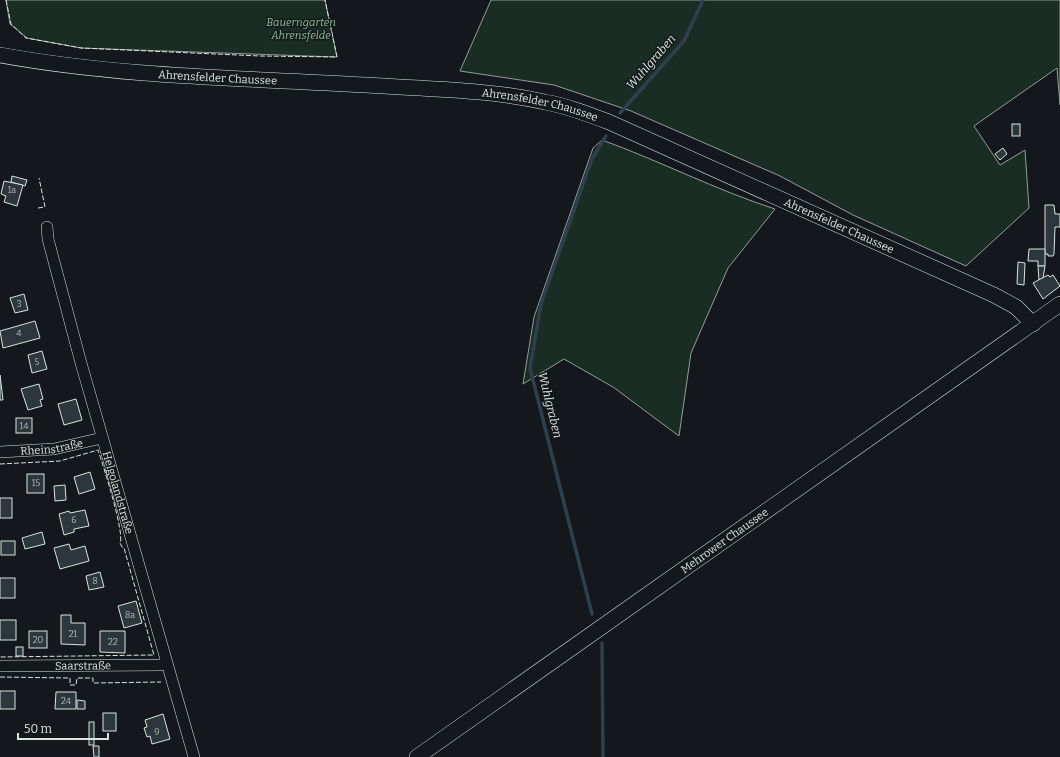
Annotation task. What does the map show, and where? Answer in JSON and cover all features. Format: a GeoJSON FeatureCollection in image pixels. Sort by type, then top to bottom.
{"type":"FeatureCollection","features":[{"type":"Feature","properties":{"kind":"main road","name":"Ahrensfelder Chaussee"},"geometry":{"type":"LineString","coordinates":[[0,55],[52,64],[118,71],[419,88],[510,96],[545,102],[609,122],[994,295],[1016,307],[1033,324]]}},
{"type":"Feature","properties":{"kind":"main road","name":"Mehrower Chaussee"},"geometry":{"type":"LineString","coordinates":[[417,757],[1060,304]]}},
{"type":"Feature","properties":{"kind":"street","name":"Helgolandstraße"},"geometry":{"type":"LineString","coordinates":[[47,227],[48,240],[55,268],[102,438],[194,757]]}},
{"type":"Feature","properties":{"kind":"street","name":"Rheinstraße"},"geometry":{"type":"LineString","coordinates":[[0,452],[54,449],[102,438]]}},
{"type":"Feature","properties":{"kind":"street","name":"Saarstraße"},"geometry":{"type":"LineString","coordinates":[[0,666],[160,665],[166,663]]}},
{"type":"Feature","properties":{"kind":"green space","name":"Bauerngarten Ahrensfelde"},"geometry":{"type":"Polygon","coordinates":[[[6,0],[325,0],[337,57],[81,48],[27,38],[10,24],[6,0]]]}},
{"type":"Feature","properties":{"kind":"green space"},"geometry":{"type":"Polygon","coordinates":[[[491,0],[1060,0],[1060,105],[1057,68],[974,126],[1000,165],[1025,150],[1029,208],[966,266],[853,215],[780,176],[631,111],[554,85],[460,71],[491,0]]]}},
{"type":"Feature","properties":{"kind":"green space"},"geometry":{"type":"Polygon","coordinates":[[[602,140],[731,193],[775,209],[728,268],[691,353],[679,436],[613,387],[564,359],[523,384],[534,317],[593,148],[602,140]]]}},
{"type":"Feature","properties":{"kind":"building"},"geometry":{"type":"Polygon","coordinates":[[[1012,124],[1020,124],[1020,136],[1012,136],[1012,124]]]}},
{"type":"Feature","properties":{"kind":"building"},"geometry":{"type":"Polygon","coordinates":[[[1003,148],[1007,154],[1000,160],[995,154],[1003,148]]]}},
{"type":"Feature","properties":{"kind":"building"},"geometry":{"type":"Polygon","coordinates":[[[12,176],[27,180],[25,186],[11,182],[12,176]]]}},
{"type":"Feature","properties":{"kind":"building"},"geometry":{"type":"Polygon","coordinates":[[[4,181],[23,185],[17,206],[4,202],[6,196],[1,194],[4,181]]]}},
{"type":"Feature","properties":{"kind":"building"},"geometry":{"type":"Polygon","coordinates":[[[1045,205],[1054,205],[1055,214],[1060,214],[1060,227],[1055,227],[1053,256],[1048,256],[1048,254],[1045,254],[1045,205]]]}},
{"type":"Feature","properties":{"kind":"building"},"geometry":{"type":"Polygon","coordinates":[[[1029,249],[1045,249],[1045,266],[1038,266],[1038,261],[1028,261],[1029,249]]]}},
{"type":"Feature","properties":{"kind":"building"},"geometry":{"type":"Polygon","coordinates":[[[1018,262],[1025,263],[1024,285],[1017,284],[1018,262]]]}},
{"type":"Feature","properties":{"kind":"building"},"geometry":{"type":"Polygon","coordinates":[[[1038,266],[1045,266],[1043,278],[1039,281],[1038,266]]]}},
{"type":"Feature","properties":{"kind":"building"},"geometry":{"type":"Polygon","coordinates":[[[1048,275],[1050,277],[1053,275],[1060,286],[1043,299],[1033,283],[1048,275]]]}},
{"type":"Feature","properties":{"kind":"building"},"geometry":{"type":"Polygon","coordinates":[[[24,294],[28,310],[15,313],[10,298],[24,294]]]}},
{"type":"Feature","properties":{"kind":"building"},"geometry":{"type":"Polygon","coordinates":[[[35,321],[40,338],[3,348],[0,331],[35,321]]]}},
{"type":"Feature","properties":{"kind":"building"},"geometry":{"type":"Polygon","coordinates":[[[42,351],[47,369],[32,373],[28,355],[42,351]]]}},
{"type":"Feature","properties":{"kind":"building"},"geometry":{"type":"Polygon","coordinates":[[[0,375],[3,400],[0,400],[0,375]]]}},
{"type":"Feature","properties":{"kind":"building"},"geometry":{"type":"Polygon","coordinates":[[[39,384],[43,399],[40,400],[42,406],[28,410],[21,389],[39,384]]]}},
{"type":"Feature","properties":{"kind":"building"},"geometry":{"type":"Polygon","coordinates":[[[76,399],[82,420],[64,425],[58,404],[76,399]]]}},
{"type":"Feature","properties":{"kind":"building"},"geometry":{"type":"Polygon","coordinates":[[[16,418],[32,418],[32,433],[16,433],[16,418]]]}},
{"type":"Feature","properties":{"kind":"building"},"geometry":{"type":"Polygon","coordinates":[[[90,472],[95,489],[79,494],[74,477],[90,472]]]}},
{"type":"Feature","properties":{"kind":"building"},"geometry":{"type":"Polygon","coordinates":[[[27,474],[44,474],[44,493],[27,493],[27,474]]]}},
{"type":"Feature","properties":{"kind":"building"},"geometry":{"type":"Polygon","coordinates":[[[65,485],[66,500],[55,501],[54,486],[65,485]]]}},
{"type":"Feature","properties":{"kind":"building"},"geometry":{"type":"Polygon","coordinates":[[[0,498],[12,498],[12,518],[0,518],[0,498]]]}},
{"type":"Feature","properties":{"kind":"building"},"geometry":{"type":"Polygon","coordinates":[[[85,510],[89,526],[74,529],[74,532],[64,535],[59,514],[69,511],[70,513],[85,510]]]}},
{"type":"Feature","properties":{"kind":"building"},"geometry":{"type":"Polygon","coordinates":[[[42,532],[45,544],[25,549],[22,538],[42,532]]]}},
{"type":"Feature","properties":{"kind":"building"},"geometry":{"type":"Polygon","coordinates":[[[1,541],[15,541],[15,555],[1,555],[1,541]]]}},
{"type":"Feature","properties":{"kind":"building"},"geometry":{"type":"Polygon","coordinates":[[[69,544],[71,550],[85,546],[89,561],[60,569],[54,548],[69,544]]]}},
{"type":"Feature","properties":{"kind":"building"},"geometry":{"type":"Polygon","coordinates":[[[100,572],[104,587],[89,590],[86,576],[100,572]]]}},
{"type":"Feature","properties":{"kind":"building"},"geometry":{"type":"Polygon","coordinates":[[[0,578],[15,578],[15,598],[0,598],[0,578]]]}},
{"type":"Feature","properties":{"kind":"building"},"geometry":{"type":"Polygon","coordinates":[[[136,601],[142,623],[124,628],[118,606],[136,601]]]}},
{"type":"Feature","properties":{"kind":"building"},"geometry":{"type":"Polygon","coordinates":[[[61,615],[71,615],[71,623],[85,623],[85,645],[61,644],[61,615]]]}},
{"type":"Feature","properties":{"kind":"building"},"geometry":{"type":"Polygon","coordinates":[[[0,620],[16,620],[16,640],[0,640],[0,620]]]}},
{"type":"Feature","properties":{"kind":"building"},"geometry":{"type":"Polygon","coordinates":[[[29,631],[47,631],[47,648],[29,648],[29,631]]]}},
{"type":"Feature","properties":{"kind":"building"},"geometry":{"type":"Polygon","coordinates":[[[100,631],[125,631],[125,653],[100,652],[100,631]]]}},
{"type":"Feature","properties":{"kind":"building"},"geometry":{"type":"Polygon","coordinates":[[[16,647],[23,647],[23,656],[16,656],[16,647]]]}},
{"type":"Feature","properties":{"kind":"building"},"geometry":{"type":"Polygon","coordinates":[[[0,691],[15,691],[15,709],[0,709],[0,691]]]}},
{"type":"Feature","properties":{"kind":"building"},"geometry":{"type":"Polygon","coordinates":[[[56,692],[76,692],[76,709],[55,709],[56,692]]]}},
{"type":"Feature","properties":{"kind":"building"},"geometry":{"type":"Polygon","coordinates":[[[77,700],[85,701],[85,709],[77,709],[77,700]]]}},
{"type":"Feature","properties":{"kind":"building"},"geometry":{"type":"Polygon","coordinates":[[[103,713],[116,713],[116,731],[103,731],[103,713]]]}},
{"type":"Feature","properties":{"kind":"building"},"geometry":{"type":"Polygon","coordinates":[[[163,714],[170,739],[152,744],[150,736],[147,737],[144,728],[147,727],[145,720],[163,714]]]}},
{"type":"Feature","properties":{"kind":"building"},"geometry":{"type":"Polygon","coordinates":[[[89,722],[94,722],[94,745],[89,745],[89,722]]]}},
{"type":"Feature","properties":{"kind":"building"},"geometry":{"type":"Polygon","coordinates":[[[93,746],[99,746],[99,757],[94,757],[93,746]]]}},
{"type":"Feature","properties":{"kind":"waterway","name":"Wuhlgraben"},"geometry":{"type":"LineString","coordinates":[[620,113],[684,41],[703,0]]}},
{"type":"Feature","properties":{"kind":"waterway","name":"Wuhlgraben"},"geometry":{"type":"LineString","coordinates":[[592,614],[530,368],[541,304],[592,159],[606,136]]}},
{"type":"Feature","properties":{"kind":"waterway","name":"Wuhlgraben"},"geometry":{"type":"LineString","coordinates":[[602,643],[603,757]]}},
{"type":"Feature","properties":{"kind":"fence"},"geometry":{"type":"LineString","coordinates":[[6,0],[11,24],[26,38],[81,48],[260,56],[337,57],[325,0]]}},
{"type":"Feature","properties":{"kind":"fence"},"geometry":{"type":"LineString","coordinates":[[38,208],[45,207],[39,178]]}},
{"type":"Feature","properties":{"kind":"fence"},"geometry":{"type":"LineString","coordinates":[[0,464],[60,461],[98,450],[117,513],[121,537],[120,543],[124,548],[154,655],[0,657]]}},
{"type":"Feature","properties":{"kind":"fence"},"geometry":{"type":"LineString","coordinates":[[0,677],[70,678],[70,685],[76,685],[77,678],[93,678],[93,683],[161,682]]}}]}
